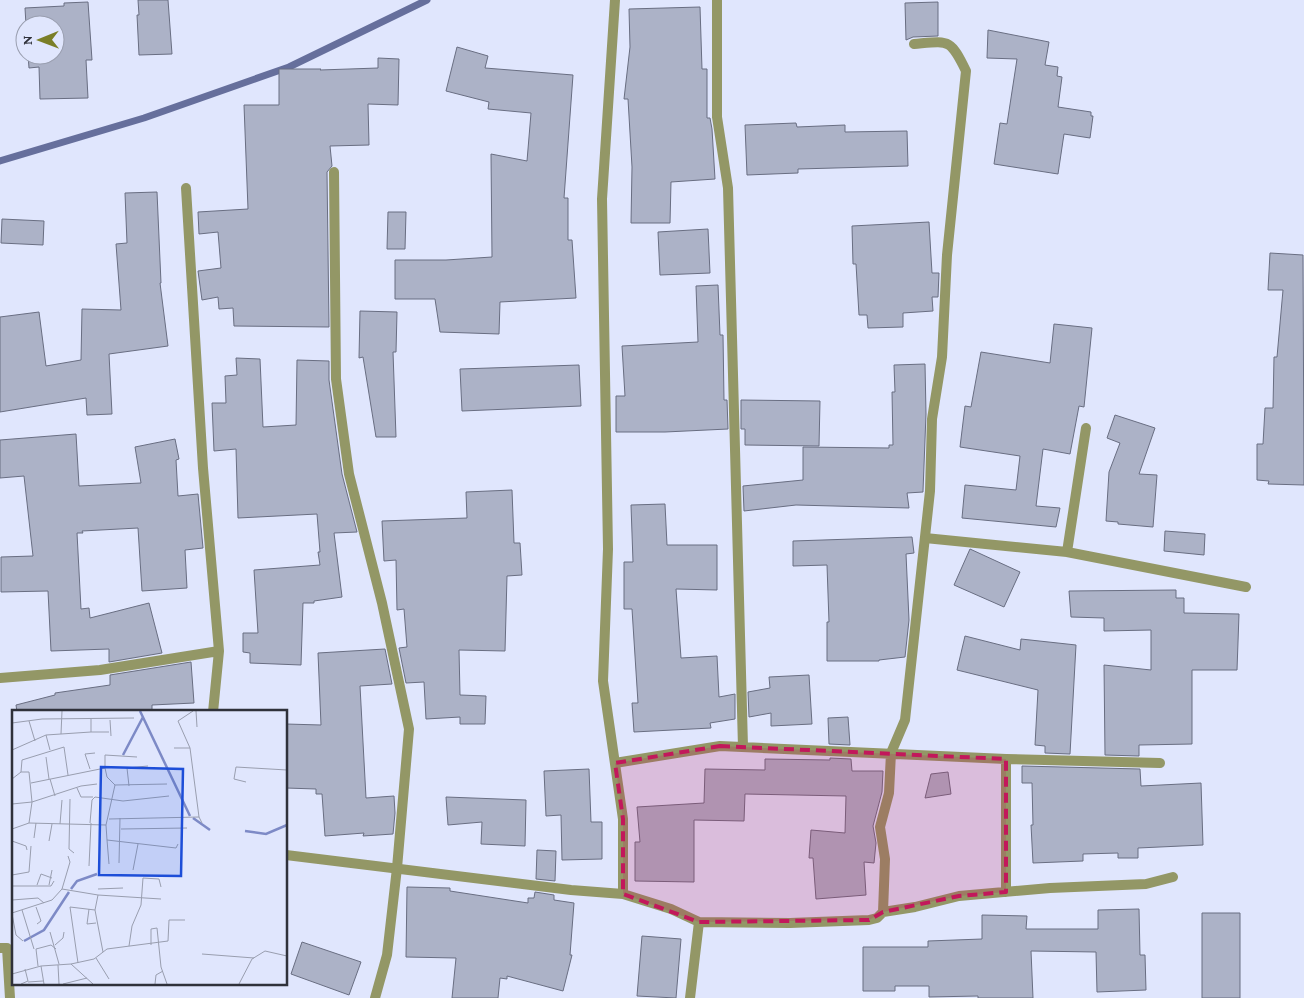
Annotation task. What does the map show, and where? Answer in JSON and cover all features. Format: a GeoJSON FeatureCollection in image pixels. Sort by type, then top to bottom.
{"type":"FeatureCollection","features":[{"type":"Feature","properties":{"kind":"street"},"geometry":{"type":"LineString","coordinates":[[615,0],[602,199],[608,549],[603,681],[622,819],[623,894]]}},
{"type":"Feature","properties":{"kind":"street"},"geometry":{"type":"LineString","coordinates":[[717,0],[717,117],[728,188],[743,748]]}},
{"type":"Feature","properties":{"kind":"street"},"geometry":{"type":"LineString","coordinates":[[883,912],[885,859],[880,827],[889,793],[891,753],[904,720],[925,538],[930,490],[932,418],[942,357],[947,255],[966,71],[953,46],[941,41],[914,44]]}},
{"type":"Feature","properties":{"kind":"street"},"geometry":{"type":"LineString","coordinates":[[334,172],[336,379],[349,474],[382,603],[409,729],[397,868],[387,955],[375,998]]}},
{"type":"Feature","properties":{"kind":"street"},"geometry":{"type":"LineString","coordinates":[[186,188],[203,468],[219,651],[213,710]]}},
{"type":"Feature","properties":{"kind":"street"},"geometry":{"type":"LineString","coordinates":[[1067,552],[1086,428]]}},
{"type":"Feature","properties":{"kind":"street"},"geometry":{"type":"LineString","coordinates":[[925,538],[1067,552],[1246,587]]}},
{"type":"Feature","properties":{"kind":"street"},"geometry":{"type":"LineString","coordinates":[[0,678],[100,670],[219,651]]}},
{"type":"Feature","properties":{"kind":"street"},"geometry":{"type":"LineString","coordinates":[[614,763],[720,746],[1160,764]]}},
{"type":"Feature","properties":{"kind":"street"},"geometry":{"type":"LineString","coordinates":[[1006,759],[1006,892]]}},
{"type":"Feature","properties":{"kind":"street"},"geometry":{"type":"LineString","coordinates":[[288,855],[571,890],[623,894],[671,909],[699,922],[790,923],[869,920],[877,918],[883,912],[915,907],[959,896],[1146,884],[1173,877]]}},
{"type":"Feature","properties":{"kind":"street"},"geometry":{"type":"LineString","coordinates":[[690,998],[699,922]]}},
{"type":"Feature","properties":{"kind":"street"},"geometry":{"type":"LineString","coordinates":[[7,947],[10,998]]}},
{"type":"Feature","properties":{"kind":"highlighted area"},"geometry":{"type":"Polygon","coordinates":[[[720,746],[1006,759],[1006,892],[959,896],[883,912],[869,920],[699,922],[623,894],[623,819],[615,763],[720,746]]]}},
{"type":"Feature","properties":{"kind":"building"},"geometry":{"type":"Polygon","coordinates":[[[138,0],[168,0],[172,54],[139,55],[138,0]]]}},
{"type":"Feature","properties":{"kind":"building"},"geometry":{"type":"Polygon","coordinates":[[[88,2],[92,60],[86,60],[88,98],[40,99],[39,67],[29,68],[29,65],[65,65],[65,15],[25,15],[25,8],[64,6],[64,3],[88,2]]]}},
{"type":"Feature","properties":{"kind":"building"},"geometry":{"type":"Polygon","coordinates":[[[938,2],[938,36],[913,37],[906,40],[905,3],[938,2]]]}},
{"type":"Feature","properties":{"kind":"building"},"geometry":{"type":"Polygon","coordinates":[[[700,7],[702,69],[707,69],[707,118],[710,118],[712,129],[715,179],[671,182],[670,223],[631,223],[632,167],[628,99],[624,99],[630,47],[629,9],[700,7]]]}},
{"type":"Feature","properties":{"kind":"building"},"geometry":{"type":"Polygon","coordinates":[[[988,30],[1049,42],[1045,65],[1058,67],[1057,76],[1062,77],[1058,107],[1091,112],[1091,116],[1093,116],[1090,138],[1064,134],[1058,174],[994,164],[1000,123],[1007,124],[1017,59],[987,58],[988,30]]]}},
{"type":"Feature","properties":{"kind":"building"},"geometry":{"type":"Polygon","coordinates":[[[457,47],[488,56],[485,68],[573,75],[564,198],[568,198],[568,240],[572,240],[576,298],[500,302],[499,334],[440,332],[435,299],[395,299],[395,260],[446,260],[492,257],[491,154],[527,161],[531,113],[488,109],[489,102],[446,91],[457,47]]]}},
{"type":"Feature","properties":{"kind":"building"},"geometry":{"type":"Polygon","coordinates":[[[378,58],[399,59],[398,105],[368,104],[369,145],[330,146],[332,166],[327,172],[329,327],[234,326],[233,308],[219,309],[218,297],[202,300],[198,271],[221,268],[218,232],[199,234],[198,212],[248,209],[244,105],[279,105],[279,69],[378,68],[378,58]]]}},
{"type":"Feature","properties":{"kind":"building"},"geometry":{"type":"Polygon","coordinates":[[[796,123],[797,127],[845,125],[845,132],[907,131],[908,166],[798,169],[798,173],[747,175],[745,125],[796,123]]]}},
{"type":"Feature","properties":{"kind":"building"},"geometry":{"type":"Polygon","coordinates":[[[157,192],[160,283],[168,346],[109,354],[112,414],[87,415],[86,398],[0,412],[0,317],[39,312],[46,366],[81,360],[82,309],[121,310],[116,244],[127,243],[125,193],[157,192]]]}},
{"type":"Feature","properties":{"kind":"building"},"geometry":{"type":"Polygon","coordinates":[[[388,212],[406,212],[405,249],[387,249],[388,212]]]}},
{"type":"Feature","properties":{"kind":"building"},"geometry":{"type":"Polygon","coordinates":[[[2,219],[44,221],[43,245],[1,243],[2,219]]]}},
{"type":"Feature","properties":{"kind":"building"},"geometry":{"type":"Polygon","coordinates":[[[929,222],[932,273],[939,273],[938,297],[932,297],[933,311],[903,313],[903,327],[868,328],[867,315],[859,315],[856,264],[853,264],[852,226],[929,222]]]}},
{"type":"Feature","properties":{"kind":"building"},"geometry":{"type":"Polygon","coordinates":[[[708,229],[710,273],[660,275],[658,232],[708,229]]]}},
{"type":"Feature","properties":{"kind":"building"},"geometry":{"type":"Polygon","coordinates":[[[1270,253],[1303,255],[1304,485],[1268,484],[1269,481],[1257,480],[1257,444],[1263,444],[1265,408],[1273,408],[1274,357],[1277,357],[1283,290],[1268,290],[1270,253]]]}},
{"type":"Feature","properties":{"kind":"building"},"geometry":{"type":"Polygon","coordinates":[[[718,285],[720,335],[723,335],[724,400],[727,400],[728,429],[616,432],[616,396],[625,396],[622,346],[698,342],[696,286],[718,285]]]}},
{"type":"Feature","properties":{"kind":"building"},"geometry":{"type":"Polygon","coordinates":[[[360,311],[397,312],[396,352],[393,352],[396,437],[376,437],[363,357],[359,358],[360,311]]]}},
{"type":"Feature","properties":{"kind":"building"},"geometry":{"type":"Polygon","coordinates":[[[1054,324],[1092,328],[1084,407],[1079,406],[1070,454],[1043,449],[1036,506],[1060,508],[1056,527],[962,518],[965,485],[1016,490],[1020,456],[960,447],[965,406],[971,407],[981,352],[1050,363],[1054,324]]]}},
{"type":"Feature","properties":{"kind":"building"},"geometry":{"type":"Polygon","coordinates":[[[236,358],[260,359],[263,427],[296,425],[297,360],[329,361],[329,380],[342,474],[357,532],[334,533],[342,597],[314,601],[314,603],[303,603],[301,665],[250,663],[250,653],[243,652],[243,633],[258,633],[254,570],[320,565],[318,552],[320,552],[317,514],[238,518],[236,449],[214,451],[212,403],[226,403],[225,376],[237,375],[236,358]]]}},
{"type":"Feature","properties":{"kind":"building"},"geometry":{"type":"Polygon","coordinates":[[[925,364],[926,414],[923,492],[907,493],[909,508],[796,505],[744,511],[743,486],[803,480],[803,447],[889,448],[889,445],[893,445],[892,392],[895,392],[894,365],[925,364]]]}},
{"type":"Feature","properties":{"kind":"building"},"geometry":{"type":"Polygon","coordinates":[[[579,365],[581,406],[462,411],[460,369],[579,365]]]}},
{"type":"Feature","properties":{"kind":"building"},"geometry":{"type":"Polygon","coordinates":[[[741,400],[820,401],[819,446],[745,445],[745,429],[741,429],[741,400]]]}},
{"type":"Feature","properties":{"kind":"building"},"geometry":{"type":"Polygon","coordinates":[[[1115,415],[1155,428],[1139,474],[1157,475],[1153,527],[1106,521],[1109,472],[1120,443],[1107,438],[1115,415]]]}},
{"type":"Feature","properties":{"kind":"building"},"geometry":{"type":"Polygon","coordinates":[[[76,434],[79,486],[141,483],[135,447],[175,439],[179,459],[176,460],[178,496],[198,494],[203,548],[185,550],[187,588],[142,591],[138,528],[82,531],[83,533],[77,533],[81,609],[89,608],[90,618],[149,603],[162,653],[109,662],[109,649],[51,651],[48,591],[1,592],[1,557],[33,556],[24,476],[0,478],[0,440],[76,434]]]}},
{"type":"Feature","properties":{"kind":"building"},"geometry":{"type":"Polygon","coordinates":[[[512,490],[514,543],[520,543],[522,575],[507,576],[505,651],[459,650],[460,695],[486,696],[485,724],[460,724],[460,717],[426,719],[424,682],[406,683],[399,648],[407,647],[404,609],[397,610],[396,560],[384,561],[382,521],[467,518],[466,492],[512,490]]]}},
{"type":"Feature","properties":{"kind":"building"},"geometry":{"type":"Polygon","coordinates":[[[665,504],[667,545],[717,545],[717,590],[676,589],[681,658],[717,656],[719,697],[735,694],[735,719],[710,723],[711,728],[634,732],[632,703],[638,703],[632,609],[624,609],[624,562],[633,562],[631,505],[665,504]]]}},
{"type":"Feature","properties":{"kind":"building"},"geometry":{"type":"Polygon","coordinates":[[[1165,531],[1205,534],[1204,555],[1164,551],[1165,531]]]}},
{"type":"Feature","properties":{"kind":"building"},"geometry":{"type":"Polygon","coordinates":[[[912,537],[914,553],[906,554],[909,620],[905,657],[879,661],[827,661],[827,622],[829,622],[827,565],[793,566],[793,541],[912,537]]]}},
{"type":"Feature","properties":{"kind":"building"},"geometry":{"type":"Polygon","coordinates":[[[970,549],[1020,572],[1004,607],[954,585],[970,549]]]}},
{"type":"Feature","properties":{"kind":"building"},"geometry":{"type":"Polygon","coordinates":[[[1176,590],[1176,598],[1184,598],[1184,613],[1239,614],[1237,670],[1192,670],[1192,744],[1139,745],[1139,756],[1105,755],[1104,665],[1151,670],[1151,630],[1104,631],[1104,618],[1071,617],[1069,591],[1176,590]]]}},
{"type":"Feature","properties":{"kind":"building"},"geometry":{"type":"Polygon","coordinates":[[[965,636],[1020,650],[1021,639],[1076,645],[1070,754],[1045,753],[1045,746],[1035,745],[1038,690],[957,670],[965,636]]]}},
{"type":"Feature","properties":{"kind":"building"},"geometry":{"type":"Polygon","coordinates":[[[385,649],[392,684],[360,686],[366,798],[394,796],[393,834],[363,836],[364,833],[325,836],[322,794],[316,794],[316,789],[288,788],[288,724],[321,725],[318,653],[385,649]]]}},
{"type":"Feature","properties":{"kind":"building"},"geometry":{"type":"Polygon","coordinates":[[[191,662],[194,703],[152,705],[152,710],[17,710],[16,705],[55,695],[55,693],[110,685],[110,675],[191,662]]]}},
{"type":"Feature","properties":{"kind":"building"},"geometry":{"type":"Polygon","coordinates":[[[809,675],[812,724],[771,726],[771,713],[749,717],[748,692],[770,688],[769,677],[809,675]]]}},
{"type":"Feature","properties":{"kind":"building"},"geometry":{"type":"Polygon","coordinates":[[[848,717],[850,745],[829,744],[828,718],[848,717]]]}},
{"type":"Feature","properties":{"kind":"building"},"geometry":{"type":"Polygon","coordinates":[[[830,758],[851,759],[852,771],[883,771],[882,792],[873,826],[876,843],[874,863],[864,862],[866,895],[816,899],[813,858],[809,858],[811,830],[845,833],[846,796],[745,794],[744,821],[694,820],[694,882],[635,881],[635,842],[640,842],[637,807],[704,803],[705,769],[765,770],[765,759],[830,760],[830,758]]]}},
{"type":"Feature","properties":{"kind":"building"},"geometry":{"type":"Polygon","coordinates":[[[1022,766],[1140,769],[1141,786],[1201,783],[1203,845],[1138,848],[1138,858],[1118,858],[1118,853],[1083,854],[1083,861],[1033,863],[1031,825],[1033,825],[1032,783],[1022,783],[1022,766]]]}},
{"type":"Feature","properties":{"kind":"building"},"geometry":{"type":"Polygon","coordinates":[[[589,769],[591,822],[602,822],[602,859],[562,860],[561,815],[546,816],[544,771],[589,769]]]}},
{"type":"Feature","properties":{"kind":"building"},"geometry":{"type":"Polygon","coordinates":[[[948,772],[951,794],[925,798],[931,774],[948,772]]]}},
{"type":"Feature","properties":{"kind":"building"},"geometry":{"type":"Polygon","coordinates":[[[446,797],[526,800],[525,846],[481,844],[482,822],[448,825],[446,797]]]}},
{"type":"Feature","properties":{"kind":"building"},"geometry":{"type":"Polygon","coordinates":[[[537,850],[556,851],[555,881],[536,879],[537,850]]]}},
{"type":"Feature","properties":{"kind":"building"},"geometry":{"type":"Polygon","coordinates":[[[407,887],[450,888],[450,891],[528,903],[528,898],[534,898],[535,892],[554,895],[554,900],[574,903],[570,955],[572,955],[563,991],[507,976],[507,979],[500,978],[498,998],[452,998],[456,958],[406,957],[407,887]]]}},
{"type":"Feature","properties":{"kind":"building"},"geometry":{"type":"Polygon","coordinates":[[[1139,909],[1140,955],[1145,955],[1146,990],[1097,992],[1096,952],[1031,951],[1033,998],[929,997],[929,986],[895,986],[895,991],[863,991],[863,947],[928,947],[928,941],[982,939],[982,915],[1027,916],[1026,929],[1098,929],[1098,910],[1139,909]]]}},
{"type":"Feature","properties":{"kind":"building"},"geometry":{"type":"Polygon","coordinates":[[[1202,913],[1240,913],[1240,998],[1202,998],[1202,913]]]}},
{"type":"Feature","properties":{"kind":"building"},"geometry":{"type":"Polygon","coordinates":[[[642,936],[681,939],[676,998],[637,996],[642,936]]]}},
{"type":"Feature","properties":{"kind":"building"},"geometry":{"type":"Polygon","coordinates":[[[302,942],[361,962],[349,995],[291,974],[302,942]]]}},
{"type":"Feature","properties":{"kind":"waterway"},"geometry":{"type":"LineString","coordinates":[[0,161],[144,118],[289,67],[427,0]]}}]}
